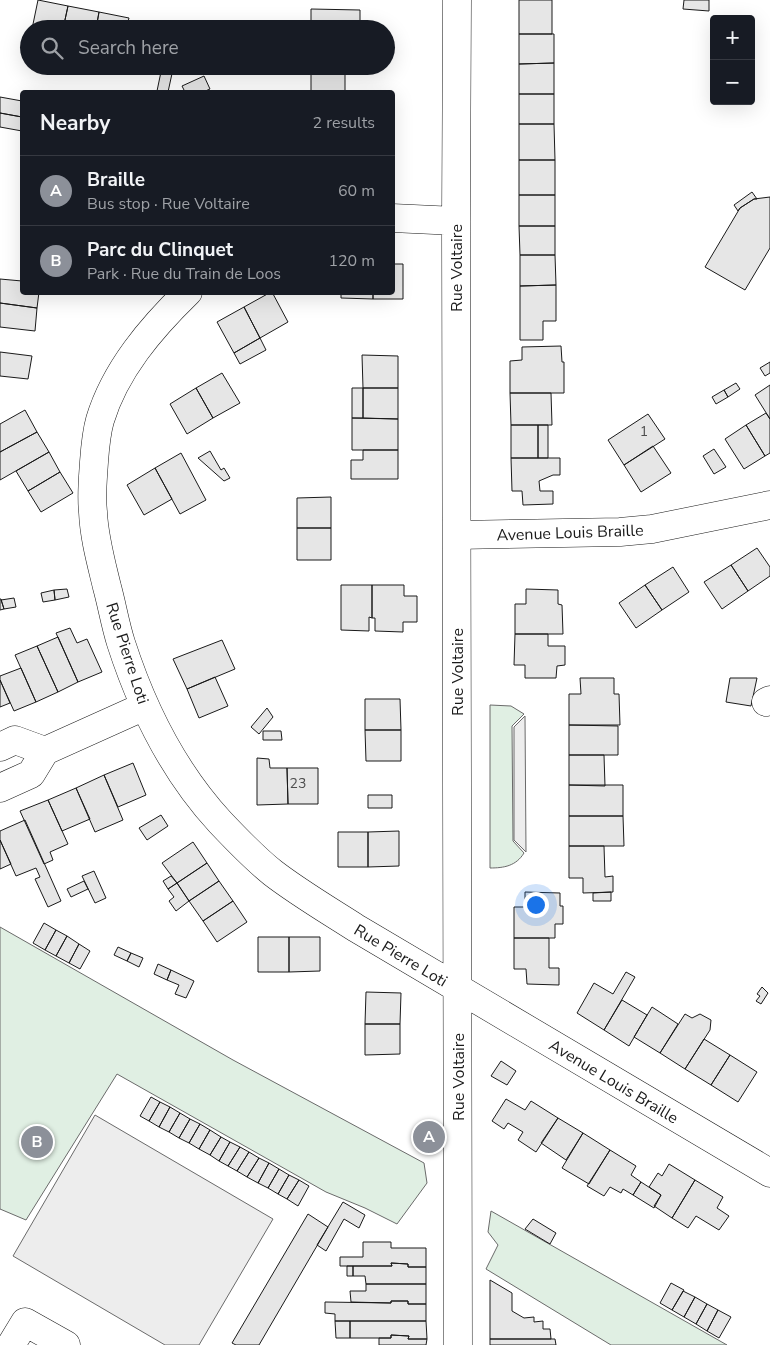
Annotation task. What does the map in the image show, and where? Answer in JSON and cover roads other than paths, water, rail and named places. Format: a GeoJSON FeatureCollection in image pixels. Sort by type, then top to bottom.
{"type":"FeatureCollection","features":[{"type":"Feature","properties":{"kind":"street","name":"Rue Voltaire"},"geometry":{"type":"LineString","coordinates":[[457,0],[458,1345]]}},
{"type":"Feature","properties":{"kind":"street"},"geometry":{"type":"LineString","coordinates":[[395,218],[456,221]]}},
{"type":"Feature","properties":{"kind":"street","name":"Rue Pierre Loti"},"geometry":{"type":"LineString","coordinates":[[185,295],[146,338],[115,383],[99,421],[96,438],[92,499],[96,536],[120,641],[136,685],[170,756],[192,788],[219,821],[254,857],[307,897],[458,988]]}},
{"type":"Feature","properties":{"kind":"street","name":"Avenue Louis Braille"},"geometry":{"type":"LineString","coordinates":[[457,535],[620,532],[652,529],[770,505]]}},
{"type":"Feature","properties":{"kind":"street"},"geometry":{"type":"LineString","coordinates":[[0,788],[31,774],[44,751],[145,706]]}},
{"type":"Feature","properties":{"kind":"street"},"geometry":{"type":"LineString","coordinates":[[0,747],[15,740],[44,751]]}},
{"type":"Feature","properties":{"kind":"street","name":"Avenue Louis Braille"},"geometry":{"type":"LineString","coordinates":[[458,988],[767,1166]]}},
{"type":"Feature","properties":{"kind":"street"},"geometry":{"type":"LineString","coordinates":[[11,1345],[26,1322],[66,1345]]}},
{"type":"Feature","properties":{"kind":"place","name":"Braille"},"geometry":{"type":"Point","coordinates":[429,1137]}},
{"type":"Feature","properties":{"kind":"place","name":"Parc du Clinquet"},"geometry":{"type":"Point","coordinates":[37,1142]}}]}
